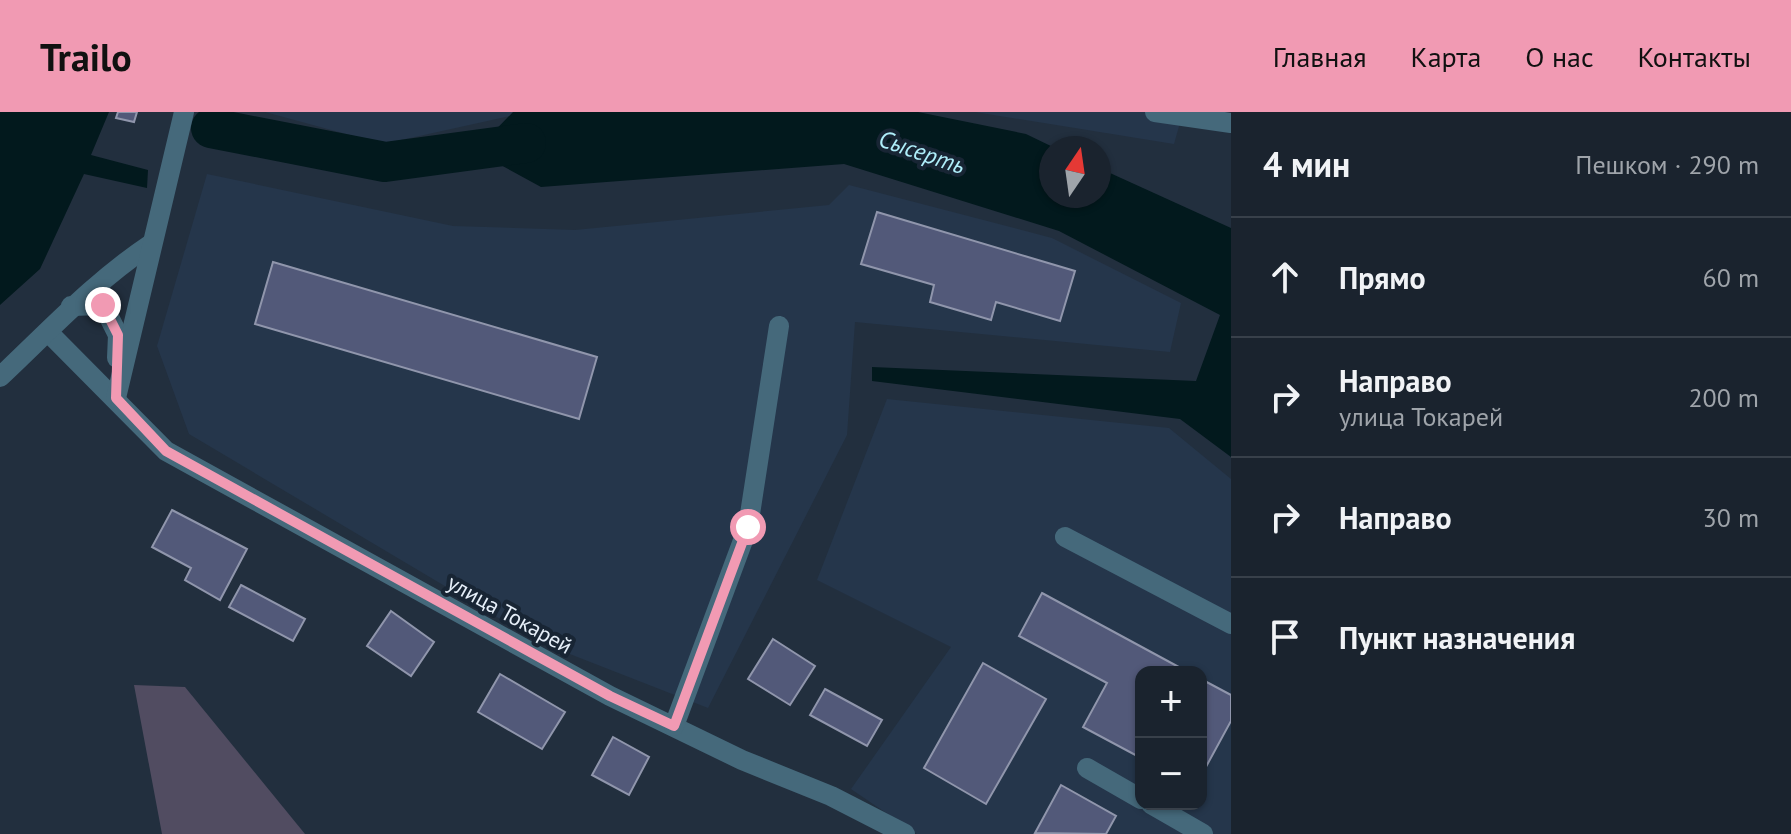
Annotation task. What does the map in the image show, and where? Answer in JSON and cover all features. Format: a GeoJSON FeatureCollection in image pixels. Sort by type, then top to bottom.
{"type":"FeatureCollection","features":[{"type":"Feature","properties":{"kind":"street"},"geometry":{"type":"LineString","coordinates":[[116,398],[184,112]]}},
{"type":"Feature","properties":{"kind":"street"},"geometry":{"type":"LineString","coordinates":[[1155,112],[1231,123]]}},
{"type":"Feature","properties":{"kind":"street"},"geometry":{"type":"LineString","coordinates":[[0,377],[71,306],[151,244]]}},
{"type":"Feature","properties":{"kind":"street"},"geometry":{"type":"LineString","coordinates":[[71,306],[103,305],[118,335],[116,398]]}},
{"type":"Feature","properties":{"kind":"street"},"geometry":{"type":"LineString","coordinates":[[674,726],[748,527],[779,326]]}},
{"type":"Feature","properties":{"kind":"street","name":"улица Токарей"},"geometry":{"type":"LineString","coordinates":[[48,332],[166,451],[610,696],[742,760],[831,796],[905,834]]}},
{"type":"Feature","properties":{"kind":"street"},"geometry":{"type":"LineString","coordinates":[[1065,537],[1231,624]]}},
{"type":"Feature","properties":{"kind":"street"},"geometry":{"type":"LineString","coordinates":[[1087,768],[1135,796]]}},
{"type":"Feature","properties":{"kind":"street"},"geometry":{"type":"LineString","coordinates":[[1161,810],[1203,834]]}},
{"type":"Feature","properties":{"kind":"shaded area"},"geometry":{"type":"Polygon","coordinates":[[[265,112],[528,112],[383,144],[265,112]]]}},
{"type":"Feature","properties":{"kind":"shaded area"},"geometry":{"type":"Polygon","coordinates":[[[975,112],[1183,112],[1174,144],[975,112]]]}},
{"type":"Feature","properties":{"kind":"shaded area"},"geometry":{"type":"Polygon","coordinates":[[[207,174],[453,226],[575,230],[829,205],[849,185],[1052,238],[1181,303],[1170,352],[855,322],[847,435],[708,708],[539,642],[189,434],[157,346],[207,174]]]}},
{"type":"Feature","properties":{"kind":"shaded area"},"geometry":{"type":"Polygon","coordinates":[[[887,399],[1169,428],[1231,479],[1231,834],[917,834],[851,789],[951,647],[817,580],[887,399]]]}},
{"type":"Feature","properties":{"kind":"shaded area"},"geometry":{"type":"Polygon","coordinates":[[[134,685],[185,687],[305,834],[162,834],[134,685]]]}},
{"type":"Feature","properties":{"kind":"water"},"geometry":{"type":"Polygon","coordinates":[[[0,112],[109,112],[91,155],[148,170],[147,188],[84,174],[40,269],[0,305],[0,112]]]}},
{"type":"Feature","properties":{"kind":"water"},"geometry":{"type":"Polygon","coordinates":[[[513,112],[918,112],[1026,134],[1039,140],[1039,208],[1111,208],[1111,173],[1231,228],[1231,457],[1180,419],[872,381],[872,367],[1196,381],[1220,315],[1059,231],[844,164],[541,187],[475,151],[513,112]]]}},
{"type":"Feature","properties":{"kind":"building"},"geometry":{"type":"Polygon","coordinates":[[[118,112],[137,112],[134,122],[116,118],[118,112]]]}},
{"type":"Feature","properties":{"kind":"building"},"geometry":{"type":"Polygon","coordinates":[[[877,212],[1075,271],[1060,321],[996,302],[991,320],[930,302],[934,285],[861,264],[877,212]]]}},
{"type":"Feature","properties":{"kind":"building"},"geometry":{"type":"Polygon","coordinates":[[[273,262],[597,357],[579,419],[255,324],[273,262]]]}},
{"type":"Feature","properties":{"kind":"building"},"geometry":{"type":"Polygon","coordinates":[[[172,510],[247,549],[220,600],[185,580],[191,568],[152,547],[172,510]]]}},
{"type":"Feature","properties":{"kind":"building"},"geometry":{"type":"Polygon","coordinates":[[[241,585],[305,619],[293,641],[229,607],[241,585]]]}},
{"type":"Feature","properties":{"kind":"building"},"geometry":{"type":"Polygon","coordinates":[[[1042,593],[1177,666],[1135,666],[1135,755],[1083,727],[1107,683],[1019,636],[1042,593]]]}},
{"type":"Feature","properties":{"kind":"building"},"geometry":{"type":"Polygon","coordinates":[[[391,611],[434,642],[411,676],[367,646],[391,611]]]}},
{"type":"Feature","properties":{"kind":"building"},"geometry":{"type":"Polygon","coordinates":[[[773,639],[815,666],[790,705],[748,679],[773,639]]]}},
{"type":"Feature","properties":{"kind":"building"},"geometry":{"type":"Polygon","coordinates":[[[983,663],[1046,699],[986,804],[924,768],[983,663]]]}},
{"type":"Feature","properties":{"kind":"building"},"geometry":{"type":"Polygon","coordinates":[[[500,674],[565,712],[542,749],[478,712],[500,674]]]}},
{"type":"Feature","properties":{"kind":"building"},"geometry":{"type":"Polygon","coordinates":[[[1207,682],[1231,695],[1231,721],[1207,765],[1207,682]]]}},
{"type":"Feature","properties":{"kind":"building"},"geometry":{"type":"Polygon","coordinates":[[[825,689],[882,720],[867,746],[810,715],[825,689]]]}},
{"type":"Feature","properties":{"kind":"building"},"geometry":{"type":"Polygon","coordinates":[[[613,737],[649,757],[629,795],[592,775],[613,737]]]}},
{"type":"Feature","properties":{"kind":"building"},"geometry":{"type":"Polygon","coordinates":[[[1061,785],[1116,816],[1106,834],[1035,833],[1061,785]]]}},
{"type":"Feature","properties":{"kind":"waterway","name":"Сысерть"},"geometry":{"type":"LineString","coordinates":[[211,128],[385,162],[526,143]]}},
{"type":"Feature","properties":{"kind":"route"},"geometry":{"type":"LineString","coordinates":[[103,305],[118,335],[116,398],[166,451],[610,696],[674,726],[748,527]]}}]}
